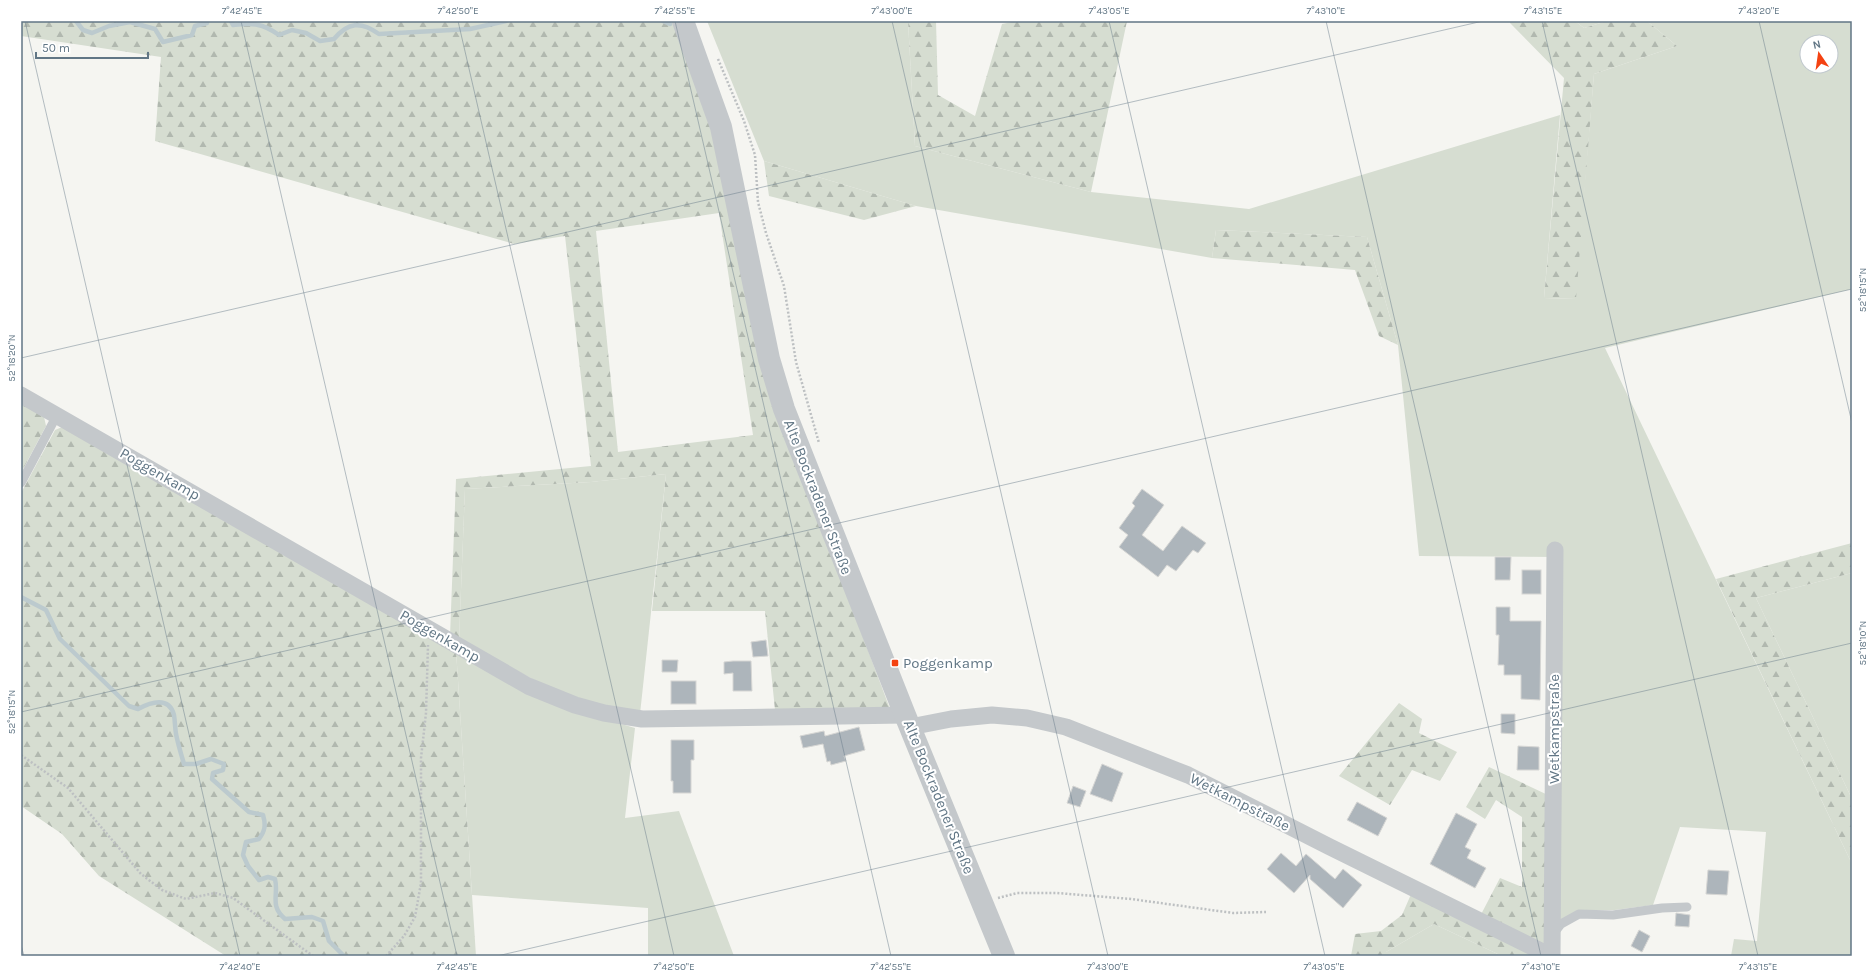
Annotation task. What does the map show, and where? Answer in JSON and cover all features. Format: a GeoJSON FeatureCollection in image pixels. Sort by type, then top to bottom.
{"type":"FeatureCollection","features":[{"type":"Feature","properties":{"kind":"street","name":"Alte Bockradener Straße"},"geometry":{"type":"LineString","coordinates":[[683,21],[721,127],[769,359],[784,409],[908,721],[1004,956]]}},
{"type":"Feature","properties":{"kind":"street","name":"Poggenkamp"},"geometry":{"type":"LineString","coordinates":[[21,395],[528,686],[575,705],[604,713],[642,719],[908,721]]}},
{"type":"Feature","properties":{"kind":"street","name":"Wetkampstraße"},"geometry":{"type":"LineString","coordinates":[[908,721],[992,715],[1027,718],[1066,727],[1188,775],[1337,851],[1552,956],[1555,550]]}},
{"type":"Feature","properties":{"kind":"lane"},"geometry":{"type":"LineString","coordinates":[[21,483],[57,415]]}},
{"type":"Feature","properties":{"kind":"lane"},"geometry":{"type":"LineString","coordinates":[[1553,934],[1561,924],[1579,914],[1613,915],[1662,908],[1686,907]]}},
{"type":"Feature","properties":{"kind":"path"},"geometry":{"type":"LineString","coordinates":[[717,57],[744,121],[755,155],[758,202],[766,233],[784,286],[796,362],[819,444]]}},
{"type":"Feature","properties":{"kind":"path"},"geometry":{"type":"LineString","coordinates":[[386,956],[404,936],[415,917],[421,883],[422,758],[426,713],[429,629]]}},
{"type":"Feature","properties":{"kind":"path"},"geometry":{"type":"LineString","coordinates":[[21,755],[68,788],[141,874],[162,890],[186,899],[215,893],[233,898],[313,956]]}},
{"type":"Feature","properties":{"kind":"path"},"geometry":{"type":"LineString","coordinates":[[994,891],[1000,905]]}},
{"type":"Feature","properties":{"kind":"path"},"geometry":{"type":"LineString","coordinates":[[997,898],[1016,893],[1057,893],[1131,899],[1233,913],[1266,912]]}},
{"type":"Feature","properties":{"kind":"green space"},"geometry":{"type":"Polygon","coordinates":[[[21,21],[677,21],[718,126],[779,413],[890,709],[775,710],[765,611],[652,611],[666,474],[591,482],[465,489],[459,640],[450,636],[456,479],[591,466],[565,236],[514,244],[155,141],[161,57],[21,36],[21,21]],[[719,213],[596,231],[618,452],[753,435],[719,213]]]}},
{"type":"Feature","properties":{"kind":"green space"},"geometry":{"type":"Polygon","coordinates":[[[707,21],[908,21],[915,146],[1091,192],[1249,209],[1560,115],[1544,298],[1575,299],[1594,74],[1677,46],[1647,21],[1852,21],[1852,289],[1605,348],[1852,864],[1852,956],[1731,956],[1734,939],[1757,941],[1766,832],[1680,827],[1653,905],[1615,910],[1578,910],[1558,922],[1559,557],[1419,556],[1398,345],[1367,237],[1216,230],[1212,258],[916,206],[764,161],[707,21]]]}},
{"type":"Feature","properties":{"kind":"green space"},"geometry":{"type":"Polygon","coordinates":[[[908,21],[936,21],[938,95],[975,116],[1002,24],[1017,21],[1127,21],[1091,192],[915,146],[908,21]]]}},
{"type":"Feature","properties":{"kind":"green space"},"geometry":{"type":"Polygon","coordinates":[[[1510,21],[1575,21],[1584,28],[1607,21],[1647,21],[1677,46],[1594,74],[1576,299],[1544,298],[1564,78],[1510,23],[1510,21]]]}},
{"type":"Feature","properties":{"kind":"green space"},"geometry":{"type":"Polygon","coordinates":[[[1575,21],[1607,21],[1584,28],[1575,21]]]}},
{"type":"Feature","properties":{"kind":"green space"},"geometry":{"type":"Polygon","coordinates":[[[764,161],[916,206],[864,220],[769,196],[764,161]]]}},
{"type":"Feature","properties":{"kind":"green space"},"geometry":{"type":"Polygon","coordinates":[[[1216,230],[1367,237],[1398,345],[1379,336],[1355,270],[1212,258],[1216,230]]]}},
{"type":"Feature","properties":{"kind":"green space"},"geometry":{"type":"Polygon","coordinates":[[[21,400],[43,412],[46,426],[21,473],[21,400]]]}},
{"type":"Feature","properties":{"kind":"green space"},"geometry":{"type":"Polygon","coordinates":[[[67,425],[456,650],[476,956],[226,956],[99,876],[62,834],[21,806],[21,493],[55,430],[67,425]]]}},
{"type":"Feature","properties":{"kind":"green space"},"geometry":{"type":"Polygon","coordinates":[[[666,474],[640,714],[574,701],[459,640],[465,489],[591,482],[666,474]]]}},
{"type":"Feature","properties":{"kind":"green space"},"geometry":{"type":"Polygon","coordinates":[[[1852,543],[1852,573],[1756,598],[1852,799],[1852,864],[1716,579],[1852,543]]]}},
{"type":"Feature","properties":{"kind":"green space"},"geometry":{"type":"Polygon","coordinates":[[[1852,573],[1852,799],[1756,598],[1852,573]]]}},
{"type":"Feature","properties":{"kind":"green space"},"geometry":{"type":"Polygon","coordinates":[[[456,650],[570,709],[635,728],[625,818],[679,811],[734,956],[648,956],[648,908],[472,895],[456,650]]]}},
{"type":"Feature","properties":{"kind":"green space"},"geometry":{"type":"Polygon","coordinates":[[[1399,703],[1422,719],[1419,733],[1457,752],[1440,781],[1412,770],[1390,805],[1339,776],[1399,703]]]}},
{"type":"Feature","properties":{"kind":"green space"},"geometry":{"type":"Polygon","coordinates":[[[1489,767],[1550,796],[1544,956],[1502,956],[1434,924],[1386,952],[1386,956],[1351,956],[1355,934],[1381,931],[1402,915],[1412,892],[1476,924],[1500,878],[1522,887],[1522,817],[1496,800],[1485,819],[1466,807],[1489,767]]]}},
{"type":"Feature","properties":{"kind":"green space"},"geometry":{"type":"Polygon","coordinates":[[[1434,924],[1502,956],[1386,956],[1386,952],[1434,924]]]}},
{"type":"Feature","properties":{"kind":"building"},"geometry":{"type":"Polygon","coordinates":[[[1142,489],[1164,505],[1142,535],[1163,551],[1182,526],[1206,543],[1198,553],[1193,550],[1176,571],[1167,565],[1158,577],[1119,547],[1128,535],[1119,528],[1135,506],[1132,503],[1142,489]]]}},
{"type":"Feature","properties":{"kind":"building"},"geometry":{"type":"Polygon","coordinates":[[[1495,557],[1511,557],[1510,580],[1495,580],[1495,557]]]}},
{"type":"Feature","properties":{"kind":"building"},"geometry":{"type":"Polygon","coordinates":[[[1522,570],[1541,570],[1541,594],[1522,594],[1522,570]]]}},
{"type":"Feature","properties":{"kind":"building"},"geometry":{"type":"Polygon","coordinates":[[[1496,607],[1510,607],[1510,621],[1541,621],[1540,700],[1521,699],[1521,675],[1504,675],[1504,665],[1498,665],[1499,635],[1496,635],[1496,607]]]}},
{"type":"Feature","properties":{"kind":"building"},"geometry":{"type":"Polygon","coordinates":[[[766,640],[768,656],[753,657],[751,642],[766,640]]]}},
{"type":"Feature","properties":{"kind":"building"},"geometry":{"type":"Polygon","coordinates":[[[662,660],[678,660],[677,672],[662,672],[662,660]]]}},
{"type":"Feature","properties":{"kind":"building"},"geometry":{"type":"Polygon","coordinates":[[[751,661],[752,691],[733,691],[733,673],[724,674],[724,662],[751,661]]]}},
{"type":"Feature","properties":{"kind":"building"},"geometry":{"type":"Polygon","coordinates":[[[671,681],[696,681],[696,704],[671,704],[671,681]]]}},
{"type":"Feature","properties":{"kind":"building"},"geometry":{"type":"Polygon","coordinates":[[[1501,714],[1515,714],[1515,734],[1501,733],[1501,714]]]}},
{"type":"Feature","properties":{"kind":"building"},"geometry":{"type":"Polygon","coordinates":[[[859,727],[865,750],[844,756],[846,761],[831,765],[830,761],[827,762],[823,744],[803,748],[800,736],[824,731],[825,736],[859,727]]]}},
{"type":"Feature","properties":{"kind":"building"},"geometry":{"type":"Polygon","coordinates":[[[671,740],[694,740],[694,760],[691,760],[691,793],[673,793],[673,781],[671,781],[671,740]]]}},
{"type":"Feature","properties":{"kind":"building"},"geometry":{"type":"Polygon","coordinates":[[[1518,746],[1539,747],[1539,770],[1517,770],[1518,746]]]}},
{"type":"Feature","properties":{"kind":"building"},"geometry":{"type":"Polygon","coordinates":[[[1102,764],[1123,773],[1112,802],[1090,794],[1102,764]]]}},
{"type":"Feature","properties":{"kind":"building"},"geometry":{"type":"Polygon","coordinates":[[[1073,786],[1086,791],[1080,807],[1067,803],[1073,786]]]}},
{"type":"Feature","properties":{"kind":"building"},"geometry":{"type":"Polygon","coordinates":[[[1357,802],[1387,818],[1378,836],[1347,820],[1357,802]]]}},
{"type":"Feature","properties":{"kind":"building"},"geometry":{"type":"Polygon","coordinates":[[[1456,813],[1477,824],[1465,847],[1471,850],[1467,858],[1486,868],[1475,888],[1430,864],[1456,813]]]}},
{"type":"Feature","properties":{"kind":"building"},"geometry":{"type":"Polygon","coordinates":[[[1281,853],[1296,866],[1306,854],[1335,879],[1343,869],[1362,885],[1343,908],[1310,879],[1310,875],[1294,893],[1267,869],[1281,853]]]}},
{"type":"Feature","properties":{"kind":"building"},"geometry":{"type":"Polygon","coordinates":[[[1708,870],[1729,871],[1727,895],[1706,894],[1708,870]]]}},
{"type":"Feature","properties":{"kind":"building"},"geometry":{"type":"Polygon","coordinates":[[[1676,913],[1690,915],[1689,927],[1675,926],[1676,913]]]}},
{"type":"Feature","properties":{"kind":"building"},"geometry":{"type":"Polygon","coordinates":[[[1639,930],[1650,936],[1642,952],[1631,946],[1639,930]]]}},
{"type":"Feature","properties":{"kind":"waterway"},"geometry":{"type":"LineString","coordinates":[[76,21],[83,30],[92,33],[109,26],[130,22],[155,29],[163,42],[192,35],[195,26],[207,23],[207,21]]}},
{"type":"Feature","properties":{"kind":"waterway"},"geometry":{"type":"LineString","coordinates":[[231,21],[233,25],[252,24],[262,26],[279,35],[292,30],[306,33],[320,41],[334,39],[344,29],[355,25],[361,25],[379,34],[470,29],[506,21]]}},
{"type":"Feature","properties":{"kind":"waterway"},"geometry":{"type":"LineString","coordinates":[[663,21],[670,24]]}},
{"type":"Feature","properties":{"kind":"waterway"},"geometry":{"type":"LineString","coordinates":[[21,597],[46,610],[60,639],[129,706],[138,709],[148,704],[159,702],[168,705],[172,709],[176,734],[184,764],[196,764],[211,759],[224,764],[223,770],[213,773],[212,779],[249,812],[263,815],[264,819],[265,825],[263,833],[259,839],[246,842],[243,855],[248,866],[259,880],[268,877],[275,879],[277,909],[285,919],[312,917],[323,921],[329,941],[344,956]]}},
{"type":"Feature","properties":{"kind":"place","name":"Poggenkamp"},"geometry":{"type":"Point","coordinates":[895,663]}}]}
